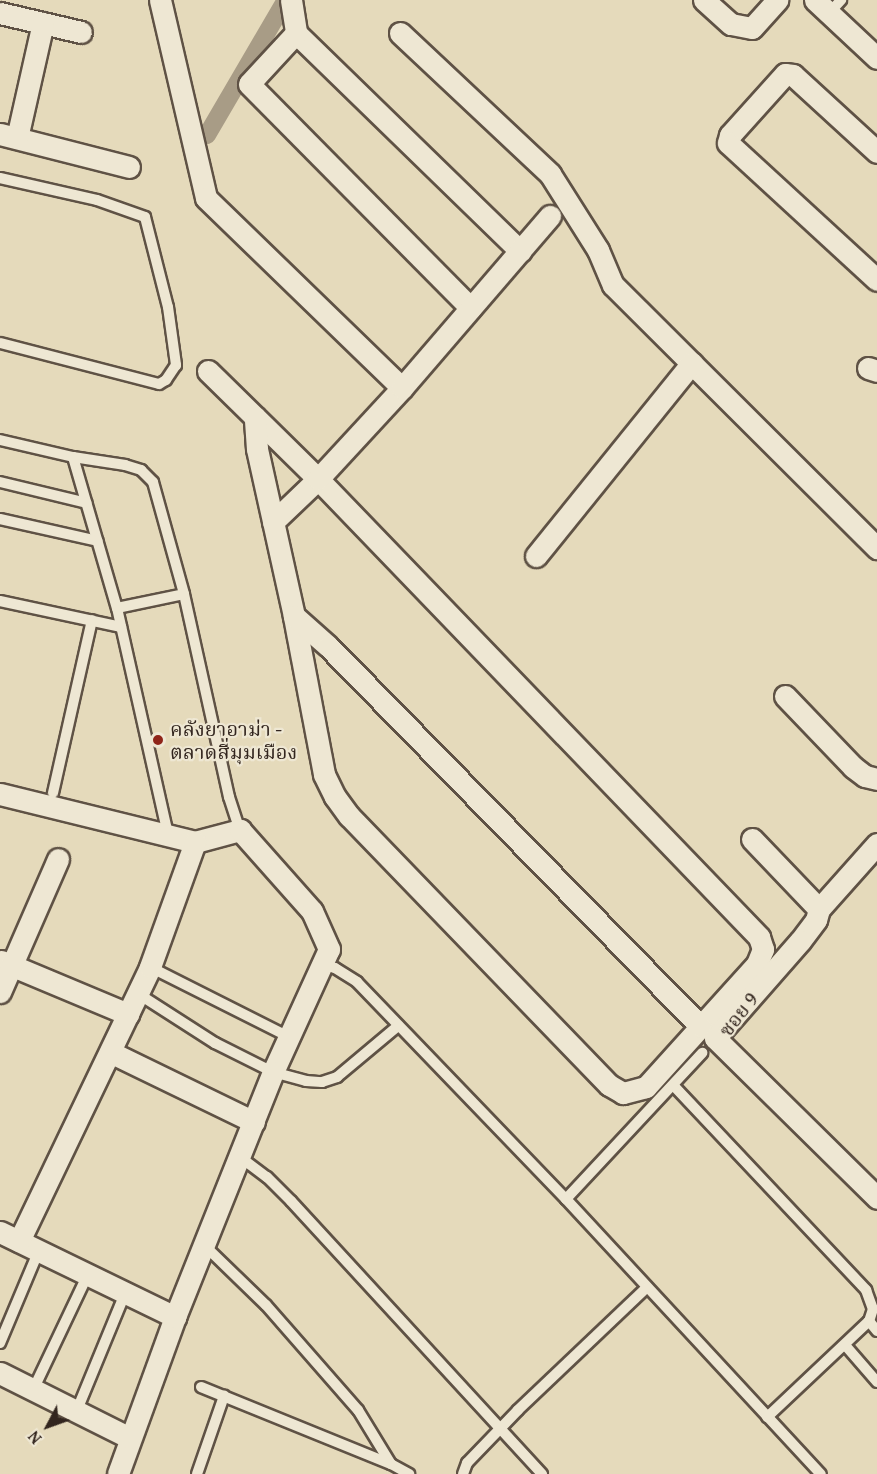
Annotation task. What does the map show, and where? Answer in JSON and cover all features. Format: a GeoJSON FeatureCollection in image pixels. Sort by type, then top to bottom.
{"type":"FeatureCollection","features":[{"type":"Feature","properties":{"kind":"street"},"geometry":{"type":"LineString","coordinates":[[160,0],[206,198],[402,388]]}},
{"type":"Feature","properties":{"kind":"street"},"geometry":{"type":"LineString","coordinates":[[291,0],[296,33],[520,251]]}},
{"type":"Feature","properties":{"kind":"street"},"geometry":{"type":"LineString","coordinates":[[704,0],[731,24],[752,28],[777,0]]}},
{"type":"Feature","properties":{"kind":"street"},"geometry":{"type":"LineString","coordinates":[[828,4],[877,58]]}},
{"type":"Feature","properties":{"kind":"street"},"geometry":{"type":"LineString","coordinates":[[0,13],[81,32]]}},
{"type":"Feature","properties":{"kind":"street"},"geometry":{"type":"LineString","coordinates":[[43,23],[8,136],[129,166]]}},
{"type":"Feature","properties":{"kind":"street"},"geometry":{"type":"LineString","coordinates":[[296,33],[249,84],[471,308]]}},
{"type":"Feature","properties":{"kind":"street"},"geometry":{"type":"LineString","coordinates":[[400,33],[550,174],[598,250],[613,285],[877,548]]}},
{"type":"Feature","properties":{"kind":"street"},"geometry":{"type":"LineString","coordinates":[[877,152],[793,75],[785,74],[730,135],[728,143],[877,280]]}},
{"type":"Feature","properties":{"kind":"street"},"geometry":{"type":"LineString","coordinates":[[273,522],[318,479],[402,388],[550,216]]}},
{"type":"Feature","properties":{"kind":"street"},"geometry":{"type":"LineString","coordinates":[[536,556],[692,363]]}},
{"type":"Feature","properties":{"kind":"street"},"geometry":{"type":"LineString","coordinates":[[208,371],[255,417],[318,479],[759,937],[763,949],[757,964],[646,1087],[623,1093],[609,1086],[349,816],[335,797],[324,774],[294,616],[257,449],[255,417]]}},
{"type":"Feature","properties":{"kind":"street"},"geometry":{"type":"LineString","coordinates":[[294,616],[328,646],[700,1026]]}},
{"type":"Feature","properties":{"kind":"street"},"geometry":{"type":"LineString","coordinates":[[785,696],[853,767],[865,776],[877,779]]}},
{"type":"Feature","properties":{"kind":"street"},"geometry":{"type":"LineString","coordinates":[[0,794],[195,842],[240,830],[312,911],[329,949],[273,1072],[175,1317],[130,1438],[120,1473]]}},
{"type":"Feature","properties":{"kind":"street"},"geometry":{"type":"LineString","coordinates":[[752,839],[819,909]]}},
{"type":"Feature","properties":{"kind":"street"},"geometry":{"type":"LineString","coordinates":[[175,1317],[126,1291],[6,1238],[110,1052],[150,967],[195,842]]}},
{"type":"Feature","properties":{"kind":"street","name":"ซอย 9"},"geometry":{"type":"LineString","coordinates":[[877,844],[819,909],[816,920],[800,941],[715,1038],[877,1198]]}},
{"type":"Feature","properties":{"kind":"street"},"geometry":{"type":"LineString","coordinates":[[0,992],[6,963],[58,859]]}},
{"type":"Feature","properties":{"kind":"street"},"geometry":{"type":"LineString","coordinates":[[6,963],[128,1014]]}},
{"type":"Feature","properties":{"kind":"street"},"geometry":{"type":"LineString","coordinates":[[110,1052],[254,1122]]}},
{"type":"Feature","properties":{"kind":"street"},"geometry":{"type":"LineString","coordinates":[[0,1373],[130,1438]]}},
{"type":"Feature","properties":{"kind":"lane"},"geometry":{"type":"LineString","coordinates":[[0,178],[97,200],[145,217],[168,307],[176,365],[166,380],[159,384],[0,343]]}},
{"type":"Feature","properties":{"kind":"lane"},"geometry":{"type":"LineString","coordinates":[[0,440],[73,457],[125,465],[141,470],[153,482],[184,594],[229,797],[240,830]]}},
{"type":"Feature","properties":{"kind":"lane"},"geometry":{"type":"LineString","coordinates":[[73,457],[117,608],[168,834]]}},
{"type":"Feature","properties":{"kind":"lane"},"geometry":{"type":"LineString","coordinates":[[0,482],[87,503]]}},
{"type":"Feature","properties":{"kind":"lane"},"geometry":{"type":"LineString","coordinates":[[0,519],[98,541]]}},
{"type":"Feature","properties":{"kind":"lane"},"geometry":{"type":"LineString","coordinates":[[117,608],[184,594]]}},
{"type":"Feature","properties":{"kind":"lane"},"geometry":{"type":"LineString","coordinates":[[0,601],[121,627]]}},
{"type":"Feature","properties":{"kind":"lane"},"geometry":{"type":"LineString","coordinates":[[53,793],[92,621]]}},
{"type":"Feature","properties":{"kind":"lane"},"geometry":{"type":"LineString","coordinates":[[323,965],[335,968],[357,982],[566,1199],[821,1474]]}},
{"type":"Feature","properties":{"kind":"lane"},"geometry":{"type":"LineString","coordinates":[[150,967],[289,1037]]}},
{"type":"Feature","properties":{"kind":"lane"},"geometry":{"type":"LineString","coordinates":[[137,993],[215,1043],[273,1072],[322,1082],[337,1077],[398,1026]]}},
{"type":"Feature","properties":{"kind":"lane"},"geometry":{"type":"LineString","coordinates":[[566,1199],[702,1053]]}},
{"type":"Feature","properties":{"kind":"lane"},"geometry":{"type":"LineString","coordinates":[[673,1085],[866,1290],[873,1309],[869,1321],[767,1417]]}},
{"type":"Feature","properties":{"kind":"lane"},"geometry":{"type":"LineString","coordinates":[[240,1157],[267,1177],[291,1201],[542,1474]]}},
{"type":"Feature","properties":{"kind":"lane"},"geometry":{"type":"LineString","coordinates":[[204,1245],[266,1305],[358,1410],[391,1464]]}},
{"type":"Feature","properties":{"kind":"lane"},"geometry":{"type":"LineString","coordinates":[[0,1343],[39,1251]]}},
{"type":"Feature","properties":{"kind":"lane"},"geometry":{"type":"LineString","coordinates":[[33,1390],[88,1274]]}},
{"type":"Feature","properties":{"kind":"lane"},"geometry":{"type":"LineString","coordinates":[[463,1474],[467,1463],[500,1429],[647,1287]]}},
{"type":"Feature","properties":{"kind":"lane"},"geometry":{"type":"LineString","coordinates":[[76,1410],[126,1291]]}},
{"type":"Feature","properties":{"kind":"lane"},"geometry":{"type":"LineString","coordinates":[[869,1321],[877,1331]]}},
{"type":"Feature","properties":{"kind":"lane"},"geometry":{"type":"LineString","coordinates":[[845,1345],[877,1382]]}},
{"type":"Feature","properties":{"kind":"lane"},"geometry":{"type":"LineString","coordinates":[[201,1387],[391,1464],[409,1474]]}},
{"type":"Feature","properties":{"kind":"lane"},"geometry":{"type":"LineString","coordinates":[[197,1474],[224,1396]]}},
{"type":"Feature","properties":{"kind":"waterway"},"geometry":{"type":"LineString","coordinates":[[207,135],[286,0]]}},
{"type":"Feature","properties":{"kind":"place","name":"คลังยาอาม่า - ตลาดสี่มุมเมือง"},"geometry":{"type":"Point","coordinates":[158,740]}}]}
